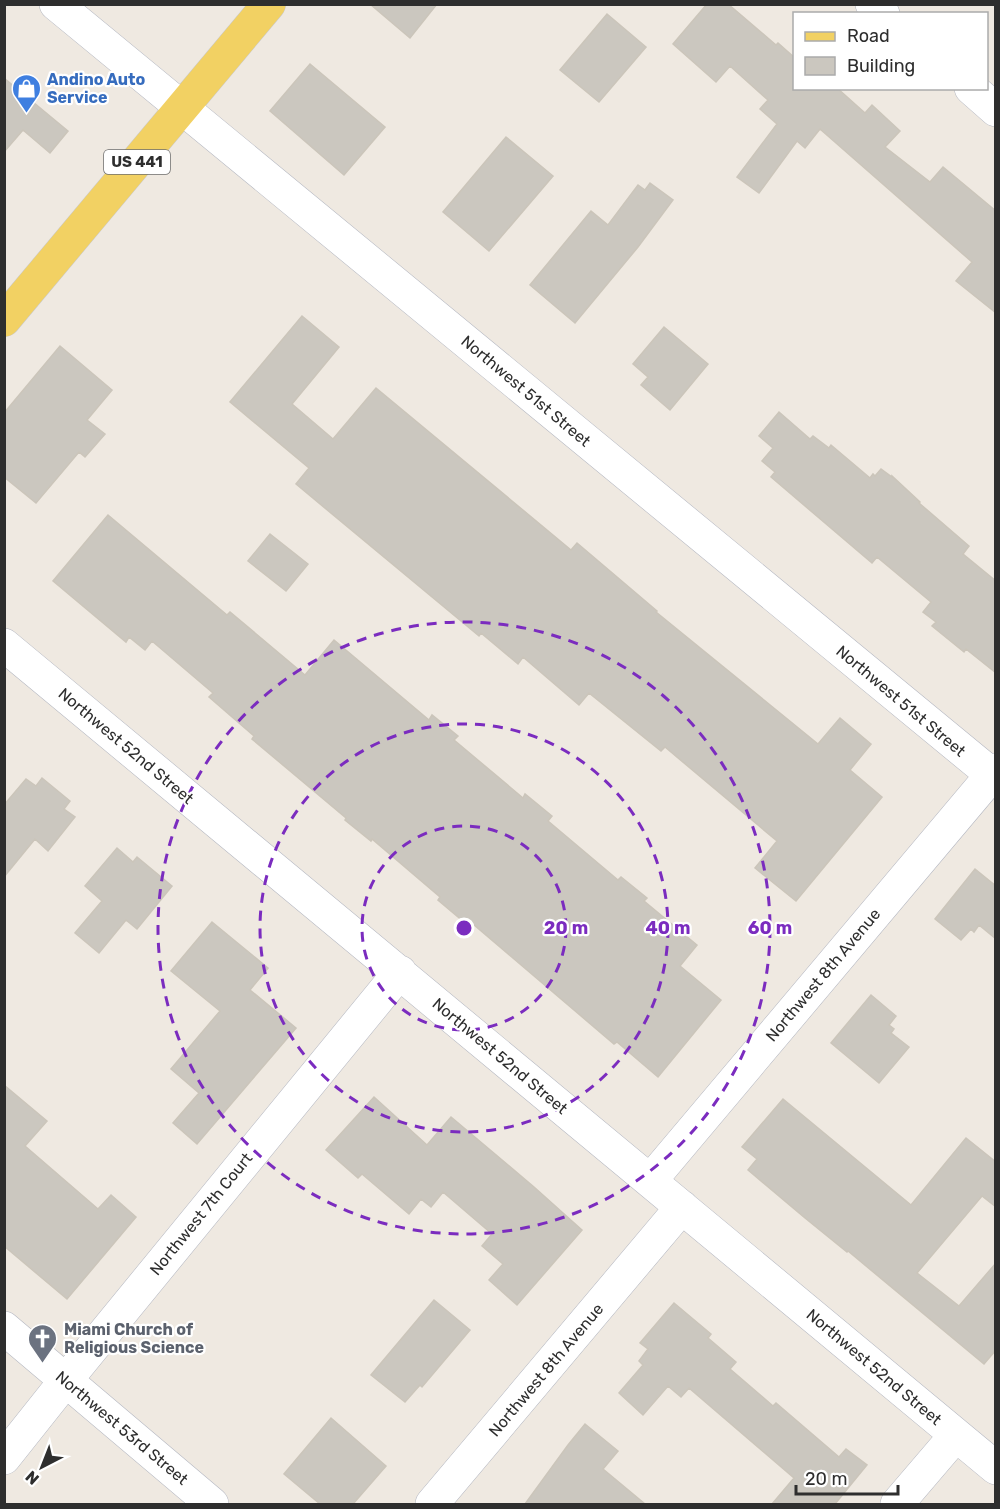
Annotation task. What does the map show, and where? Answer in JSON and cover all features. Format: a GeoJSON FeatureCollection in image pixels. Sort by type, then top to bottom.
{"type":"FeatureCollection","features":[{"type":"Feature","properties":{"kind":"main road","name":"US 441"},"geometry":{"type":"LineString","coordinates":[[4,320],[269,4]]}},
{"type":"Feature","properties":{"kind":"street","name":"Northwest 51st Street"},"geometry":{"type":"LineString","coordinates":[[56,4],[994,775]]}},
{"type":"Feature","properties":{"kind":"street"},"geometry":{"type":"LineString","coordinates":[[973,90],[996,110]]}},
{"type":"Feature","properties":{"kind":"street","name":"Northwest 52nd Street"},"geometry":{"type":"LineString","coordinates":[[4,645],[996,1468]]}},
{"type":"Feature","properties":{"kind":"street","name":"Northwest 8th Avenue"},"geometry":{"type":"LineString","coordinates":[[650,1180],[994,775]]}},
{"type":"Feature","properties":{"kind":"street","name":"Northwest 7th Court"},"geometry":{"type":"LineString","coordinates":[[4,1458],[400,972]]}},
{"type":"Feature","properties":{"kind":"street","name":"Northwest 8th Avenue"},"geometry":{"type":"LineString","coordinates":[[432,1504],[682,1207]]}},
{"type":"Feature","properties":{"kind":"street","name":"Northwest 53rd Street"},"geometry":{"type":"LineString","coordinates":[[4,1328],[212,1504]]}},
{"type":"Feature","properties":{"kind":"street"},"geometry":{"type":"LineString","coordinates":[[897,1504],[956,1435]]}},
{"type":"Feature","properties":{"kind":"building"},"geometry":{"type":"Polygon","coordinates":[[[370,4],[437,4],[410,38],[370,4]]]}},
{"type":"Feature","properties":{"kind":"building"},"geometry":{"type":"Polygon","coordinates":[[[707,4],[728,4],[776,45],[778,43],[793,56],[793,90],[839,90],[865,113],[872,105],[900,131],[885,147],[930,182],[943,167],[996,211],[996,313],[956,281],[972,262],[820,129],[805,148],[797,141],[759,193],[737,177],[777,124],[760,109],[768,100],[730,66],[716,82],[673,44],[707,4]]]}},
{"type":"Feature","properties":{"kind":"building"},"geometry":{"type":"Polygon","coordinates":[[[607,14],[646,47],[599,102],[560,70],[607,14]]]}},
{"type":"Feature","properties":{"kind":"building"},"geometry":{"type":"Polygon","coordinates":[[[310,64],[385,127],[344,175],[270,111],[310,64]]]}},
{"type":"Feature","properties":{"kind":"building","name":"Andino Auto Service"},"geometry":{"type":"Polygon","coordinates":[[[4,78],[68,131],[50,153],[23,130],[4,152],[4,78]]]}},
{"type":"Feature","properties":{"kind":"building"},"geometry":{"type":"Polygon","coordinates":[[[506,137],[553,176],[489,251],[443,212],[506,137]]]}},
{"type":"Feature","properties":{"kind":"building"},"geometry":{"type":"Polygon","coordinates":[[[650,183],[673,200],[638,247],[575,323],[530,285],[591,211],[608,225],[638,185],[645,190],[650,183]]]}},
{"type":"Feature","properties":{"kind":"building"},"geometry":{"type":"Polygon","coordinates":[[[302,316],[339,347],[292,404],[333,439],[376,388],[571,550],[577,543],[656,612],[818,744],[840,718],[871,744],[850,770],[882,797],[796,901],[755,868],[777,841],[665,747],[661,751],[589,693],[579,705],[523,657],[518,664],[481,633],[479,636],[296,484],[309,468],[230,402],[302,316]]]}},
{"type":"Feature","properties":{"kind":"building"},"geometry":{"type":"Polygon","coordinates":[[[664,327],[708,364],[670,410],[641,385],[648,377],[633,364],[664,327]]]}},
{"type":"Feature","properties":{"kind":"building"},"geometry":{"type":"Polygon","coordinates":[[[60,346],[112,390],[87,420],[105,434],[85,457],[79,452],[36,503],[4,477],[4,413],[60,346]]]}},
{"type":"Feature","properties":{"kind":"building"},"geometry":{"type":"Polygon","coordinates":[[[779,412],[810,439],[813,436],[829,448],[831,445],[870,478],[881,469],[892,476],[919,503],[969,546],[963,554],[996,581],[996,673],[966,649],[964,652],[932,626],[936,622],[923,612],[931,602],[877,557],[872,563],[771,477],[775,472],[762,461],[773,448],[759,436],[779,412]]]}},
{"type":"Feature","properties":{"kind":"building"},"geometry":{"type":"Polygon","coordinates":[[[108,515],[227,615],[230,612],[305,675],[334,640],[429,720],[432,715],[458,736],[454,740],[523,798],[525,794],[552,816],[548,821],[618,880],[621,877],[647,898],[644,901],[697,945],[680,966],[721,1000],[658,1077],[617,1042],[614,1044],[467,919],[464,922],[438,900],[440,897],[372,839],[371,841],[345,820],[346,818],[252,739],[254,736],[209,697],[213,693],[152,641],[145,650],[129,637],[126,642],[53,581],[108,515]]]}},
{"type":"Feature","properties":{"kind":"building"},"geometry":{"type":"Polygon","coordinates":[[[270,534],[308,564],[286,591],[248,561],[270,534]]]}},
{"type":"Feature","properties":{"kind":"building"},"geometry":{"type":"Polygon","coordinates":[[[42,778],[70,801],[64,809],[75,817],[48,851],[35,839],[4,877],[4,805],[26,779],[36,786],[42,778]]]}},
{"type":"Feature","properties":{"kind":"building"},"geometry":{"type":"Polygon","coordinates":[[[117,848],[133,862],[137,857],[172,886],[137,929],[126,920],[99,953],[75,933],[102,901],[85,886],[117,848]]]}},
{"type":"Feature","properties":{"kind":"building"},"geometry":{"type":"Polygon","coordinates":[[[975,869],[996,886],[996,939],[979,925],[974,932],[971,929],[961,940],[935,919],[975,869]]]}},
{"type":"Feature","properties":{"kind":"building"},"geometry":{"type":"Polygon","coordinates":[[[212,922],[268,968],[250,990],[296,1028],[197,1144],[173,1123],[199,1093],[171,1069],[220,1011],[171,971],[212,922]]]}},
{"type":"Feature","properties":{"kind":"building"},"geometry":{"type":"Polygon","coordinates":[[[871,995],[896,1016],[889,1025],[894,1029],[891,1033],[909,1047],[879,1083],[831,1043],[871,995]]]}},
{"type":"Feature","properties":{"kind":"building"},"geometry":{"type":"Polygon","coordinates":[[[4,1085],[47,1121],[25,1146],[98,1209],[111,1195],[136,1217],[67,1299],[4,1246],[4,1085]]]}},
{"type":"Feature","properties":{"kind":"building"},"geometry":{"type":"Polygon","coordinates":[[[374,1097],[427,1145],[451,1117],[582,1230],[517,1305],[489,1280],[503,1264],[482,1246],[492,1234],[443,1192],[431,1207],[421,1199],[409,1214],[362,1174],[358,1178],[326,1150],[374,1097]]]}},
{"type":"Feature","properties":{"kind":"building"},"geometry":{"type":"Polygon","coordinates":[[[783,1099],[911,1205],[966,1138],[996,1162],[996,1207],[982,1196],[917,1273],[959,1306],[996,1263],[996,1350],[984,1364],[748,1170],[757,1159],[742,1147],[783,1099]]]}},
{"type":"Feature","properties":{"kind":"building"},"geometry":{"type":"Polygon","coordinates":[[[434,1300],[470,1330],[422,1387],[420,1385],[405,1402],[371,1375],[434,1300]]]}},
{"type":"Feature","properties":{"kind":"building"},"geometry":{"type":"Polygon","coordinates":[[[674,1303],[711,1334],[708,1338],[736,1362],[730,1369],[773,1406],[776,1403],[839,1457],[846,1449],[867,1465],[835,1504],[772,1504],[794,1478],[689,1388],[681,1397],[668,1386],[643,1415],[619,1393],[643,1365],[639,1361],[648,1349],[640,1343],[674,1303]]]}},
{"type":"Feature","properties":{"kind":"building"},"geometry":{"type":"Polygon","coordinates":[[[331,1418],[386,1466],[353,1504],[320,1504],[284,1474],[331,1418]]]}},
{"type":"Feature","properties":{"kind":"building"},"geometry":{"type":"Polygon","coordinates":[[[585,1424],[618,1451],[603,1469],[645,1504],[525,1504],[568,1445],[585,1424]]]}},
{"type":"Feature","properties":{"kind":"place","name":"Andino Auto Service"},"geometry":{"type":"Point","coordinates":[26,114]}},
{"type":"Feature","properties":{"kind":"place","name":"Miami Church of Religious Science"},"geometry":{"type":"Point","coordinates":[43,1364]}}]}
